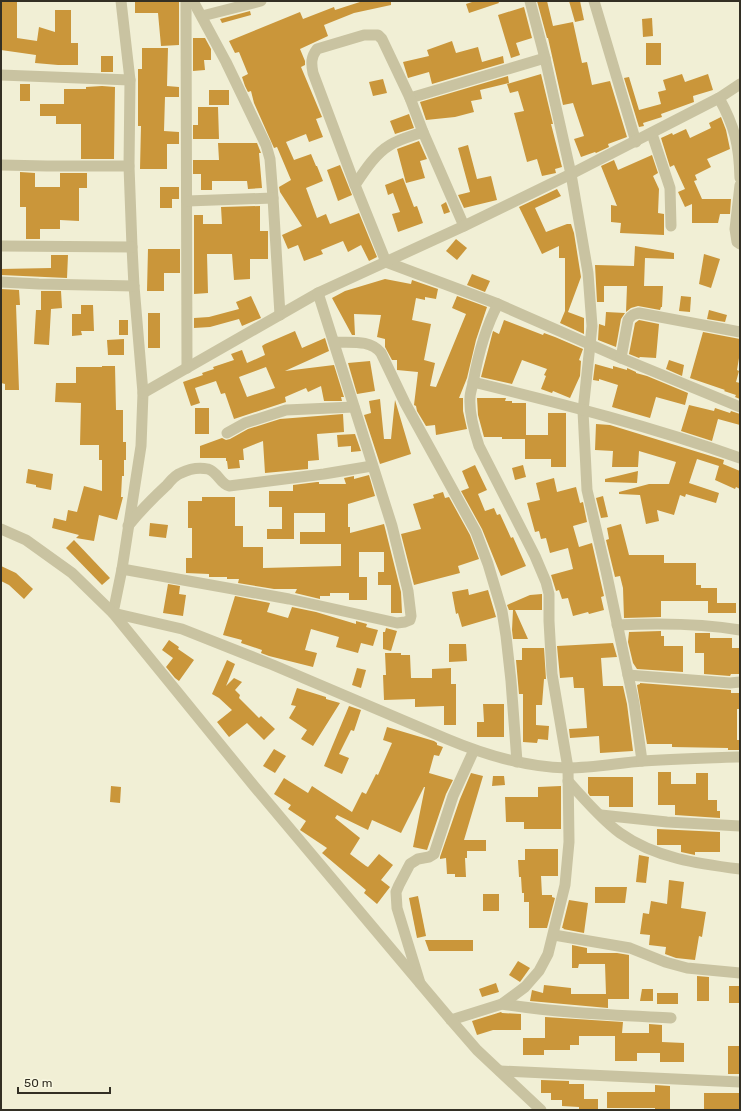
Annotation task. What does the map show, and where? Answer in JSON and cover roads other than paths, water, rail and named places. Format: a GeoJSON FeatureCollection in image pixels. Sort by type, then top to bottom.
{"type":"FeatureCollection","features":[{"type":"Feature","properties":{"kind":"street"},"geometry":{"type":"LineString","coordinates":[[113,613],[122,569],[141,446],[143,393],[132,247],[129,166],[130,80],[121,1]]}},
{"type":"Feature","properties":{"kind":"street"},"geometry":{"type":"LineString","coordinates":[[186,1],[187,368]]}},
{"type":"Feature","properties":{"kind":"street"},"geometry":{"type":"LineString","coordinates":[[193,1],[202,16],[266,145],[270,159],[274,198],[280,315]]}},
{"type":"Feature","properties":{"kind":"street"},"geometry":{"type":"LineString","coordinates":[[202,16],[261,1]]}},
{"type":"Feature","properties":{"kind":"street"},"geometry":{"type":"LineString","coordinates":[[530,1],[572,174],[588,273],[592,316],[583,411],[587,490],[628,675],[638,726],[642,761]]}},
{"type":"Feature","properties":{"kind":"street"},"geometry":{"type":"LineString","coordinates":[[594,1],[636,142]]}},
{"type":"Feature","properties":{"kind":"street"},"geometry":{"type":"LineString","coordinates":[[464,226],[423,132],[410,98],[382,39],[378,35],[364,35],[317,49],[312,56],[311,63],[313,73],[386,262],[498,304],[620,358],[740,407]]}},
{"type":"Feature","properties":{"kind":"street"},"geometry":{"type":"LineString","coordinates":[[410,98],[545,58]]}},
{"type":"Feature","properties":{"kind":"street"},"geometry":{"type":"LineString","coordinates":[[1,75],[130,80]]}},
{"type":"Feature","properties":{"kind":"street"},"geometry":{"type":"LineString","coordinates":[[143,393],[318,293],[464,226],[572,174],[652,134],[719,98],[740,84]]}},
{"type":"Feature","properties":{"kind":"street"},"geometry":{"type":"LineString","coordinates":[[719,98],[734,129],[738,148],[740,178]]}},
{"type":"Feature","properties":{"kind":"street"},"geometry":{"type":"LineString","coordinates":[[355,185],[368,166],[390,145],[423,132]]}},
{"type":"Feature","properties":{"kind":"street"},"geometry":{"type":"LineString","coordinates":[[652,134],[670,188],[671,226]]}},
{"type":"Feature","properties":{"kind":"street"},"geometry":{"type":"LineString","coordinates":[[1,165],[129,166]]}},
{"type":"Feature","properties":{"kind":"street"},"geometry":{"type":"LineString","coordinates":[[740,185],[735,238],[740,244]]}},
{"type":"Feature","properties":{"kind":"street"},"geometry":{"type":"LineString","coordinates":[[187,201],[274,198]]}},
{"type":"Feature","properties":{"kind":"street"},"geometry":{"type":"LineString","coordinates":[[1,246],[132,247]]}},
{"type":"Feature","properties":{"kind":"street"},"geometry":{"type":"LineString","coordinates":[[1,282],[134,286]]}},
{"type":"Feature","properties":{"kind":"street"},"geometry":{"type":"LineString","coordinates":[[122,569],[289,599],[397,623],[410,620],[411,616],[408,591],[392,526],[318,293]]}},
{"type":"Feature","properties":{"kind":"street"},"geometry":{"type":"LineString","coordinates":[[451,1020],[502,1004],[525,987],[539,971],[548,954],[554,935],[565,886],[569,842],[568,768],[552,674],[548,588],[534,556],[479,446],[474,432],[470,407],[470,397],[482,342],[492,314],[498,304]]}},
{"type":"Feature","properties":{"kind":"street"},"geometry":{"type":"LineString","coordinates":[[620,358],[628,320],[630,316],[634,314],[639,313],[740,332]]}},
{"type":"Feature","properties":{"kind":"street"},"geometry":{"type":"LineString","coordinates":[[334,342],[370,344],[377,348],[381,353],[405,403],[476,532],[488,564],[502,611],[510,673],[517,762]]}},
{"type":"Feature","properties":{"kind":"street"},"geometry":{"type":"LineString","coordinates":[[473,382],[693,441],[740,458]]}},
{"type":"Feature","properties":{"kind":"street"},"geometry":{"type":"LineString","coordinates":[[227,433],[245,423],[286,410],[354,407]]}},
{"type":"Feature","properties":{"kind":"street"},"geometry":{"type":"LineString","coordinates":[[128,526],[145,506],[175,477],[180,473],[195,468],[214,472],[225,485],[229,486],[324,474],[372,466]]}},
{"type":"Feature","properties":{"kind":"street"},"geometry":{"type":"LineString","coordinates":[[1,529],[26,540],[72,573],[113,613],[254,786],[451,1020],[477,1050],[541,1110]]}},
{"type":"Feature","properties":{"kind":"street"},"geometry":{"type":"LineString","coordinates":[[113,613],[182,629],[274,664],[474,750],[517,762],[568,768],[602,766],[642,761],[740,757]]}},
{"type":"Feature","properties":{"kind":"street"},"geometry":{"type":"LineString","coordinates":[[617,625],[663,623],[715,626],[740,630]]}},
{"type":"Feature","properties":{"kind":"street"},"geometry":{"type":"LineString","coordinates":[[628,675],[730,683],[740,682]]}},
{"type":"Feature","properties":{"kind":"street"},"geometry":{"type":"LineString","coordinates":[[420,983],[397,908],[396,892],[410,864],[418,859],[429,857],[434,854],[453,796],[474,750]]}},
{"type":"Feature","properties":{"kind":"street"},"geometry":{"type":"LineString","coordinates":[[568,781],[620,833],[634,842],[661,854],[688,862],[740,869]]}},
{"type":"Feature","properties":{"kind":"street"},"geometry":{"type":"LineString","coordinates":[[601,815],[667,822],[740,826]]}},
{"type":"Feature","properties":{"kind":"street"},"geometry":{"type":"LineString","coordinates":[[554,935],[630,948],[665,962],[687,968],[740,972]]}},
{"type":"Feature","properties":{"kind":"street"},"geometry":{"type":"LineString","coordinates":[[502,1004],[540,1010],[671,1018]]}},
{"type":"Feature","properties":{"kind":"street"},"geometry":{"type":"LineString","coordinates":[[500,1071],[740,1082]]}}]}
